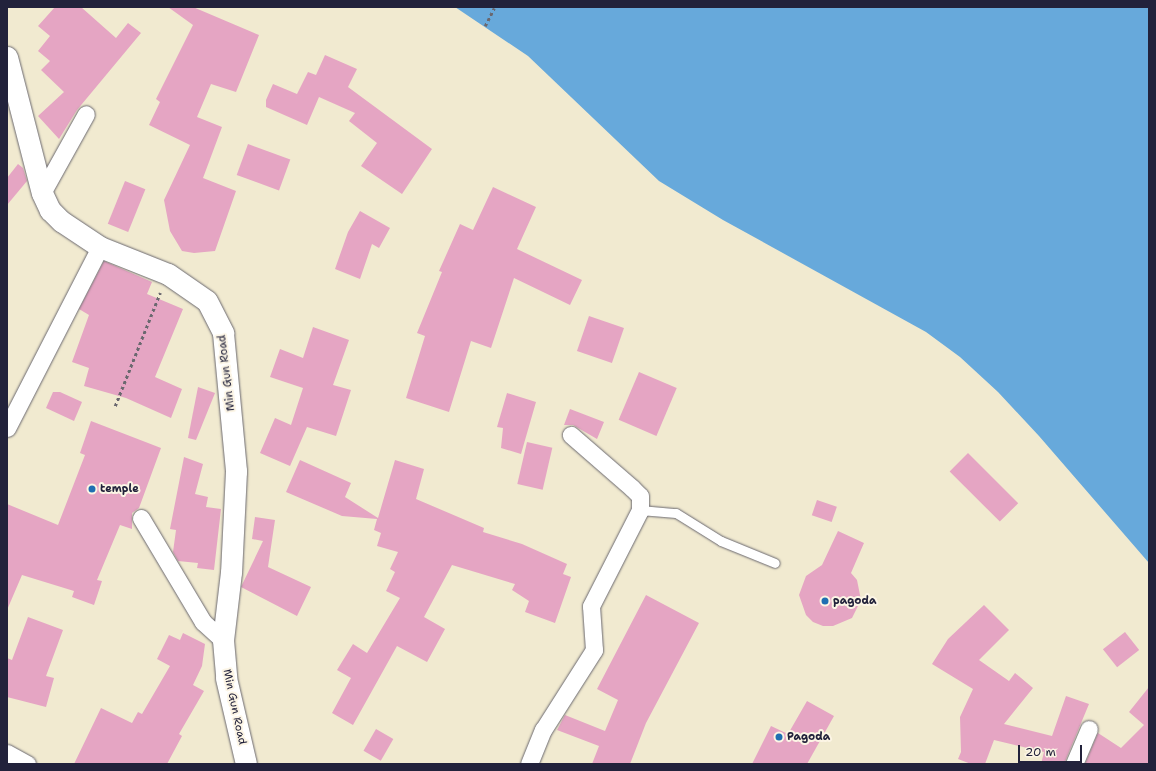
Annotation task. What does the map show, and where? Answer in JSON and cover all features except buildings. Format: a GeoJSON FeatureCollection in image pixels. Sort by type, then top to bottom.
{"type":"FeatureCollection","features":[{"type":"Feature","properties":{"kind":"street","name":"Min Gun Road"},"geometry":{"type":"LineString","coordinates":[[7,57],[42,194],[50,210],[61,221],[100,247],[168,274],[207,301],[223,333],[228,365],[236,471],[231,572],[223,640],[226,678],[246,764]]}},
{"type":"Feature","properties":{"kind":"street"},"geometry":{"type":"LineString","coordinates":[[42,194],[86,114]]}},
{"type":"Feature","properties":{"kind":"street"},"geometry":{"type":"LineString","coordinates":[[7,428],[100,247]]}},
{"type":"Feature","properties":{"kind":"street"},"geometry":{"type":"LineString","coordinates":[[529,764],[543,730],[594,650],[591,606],[640,510],[640,496],[571,435]]}},
{"type":"Feature","properties":{"kind":"street"},"geometry":{"type":"LineString","coordinates":[[141,518],[203,622],[223,640]]}},
{"type":"Feature","properties":{"kind":"street"},"geometry":{"type":"LineString","coordinates":[[1074,764],[1090,729]]}},
{"type":"Feature","properties":{"kind":"street"},"geometry":{"type":"LineString","coordinates":[[7,753],[27,764]]}},
{"type":"Feature","properties":{"kind":"lane"},"geometry":{"type":"LineString","coordinates":[[640,510],[676,513],[721,541],[776,563]]}},
{"type":"Feature","properties":{"kind":"path"},"geometry":{"type":"LineString","coordinates":[[485,26],[494,8]]}},
{"type":"Feature","properties":{"kind":"path"},"geometry":{"type":"LineString","coordinates":[[115,406],[168,274]]}},
{"type":"Feature","properties":{"kind":"water"},"geometry":{"type":"Polygon","coordinates":[[[455,7],[1149,7],[1149,563],[1039,436],[998,392],[960,357],[926,332],[723,220],[659,181],[528,56],[455,7]]]}},
{"type":"Feature","properties":{"kind":"place","name":"temple"},"geometry":{"type":"Point","coordinates":[92,489]}},
{"type":"Feature","properties":{"kind":"place","name":"pagoda"},"geometry":{"type":"Point","coordinates":[825,601]}},
{"type":"Feature","properties":{"kind":"place","name":"Pagoda"},"geometry":{"type":"Point","coordinates":[779,737]}}]}
